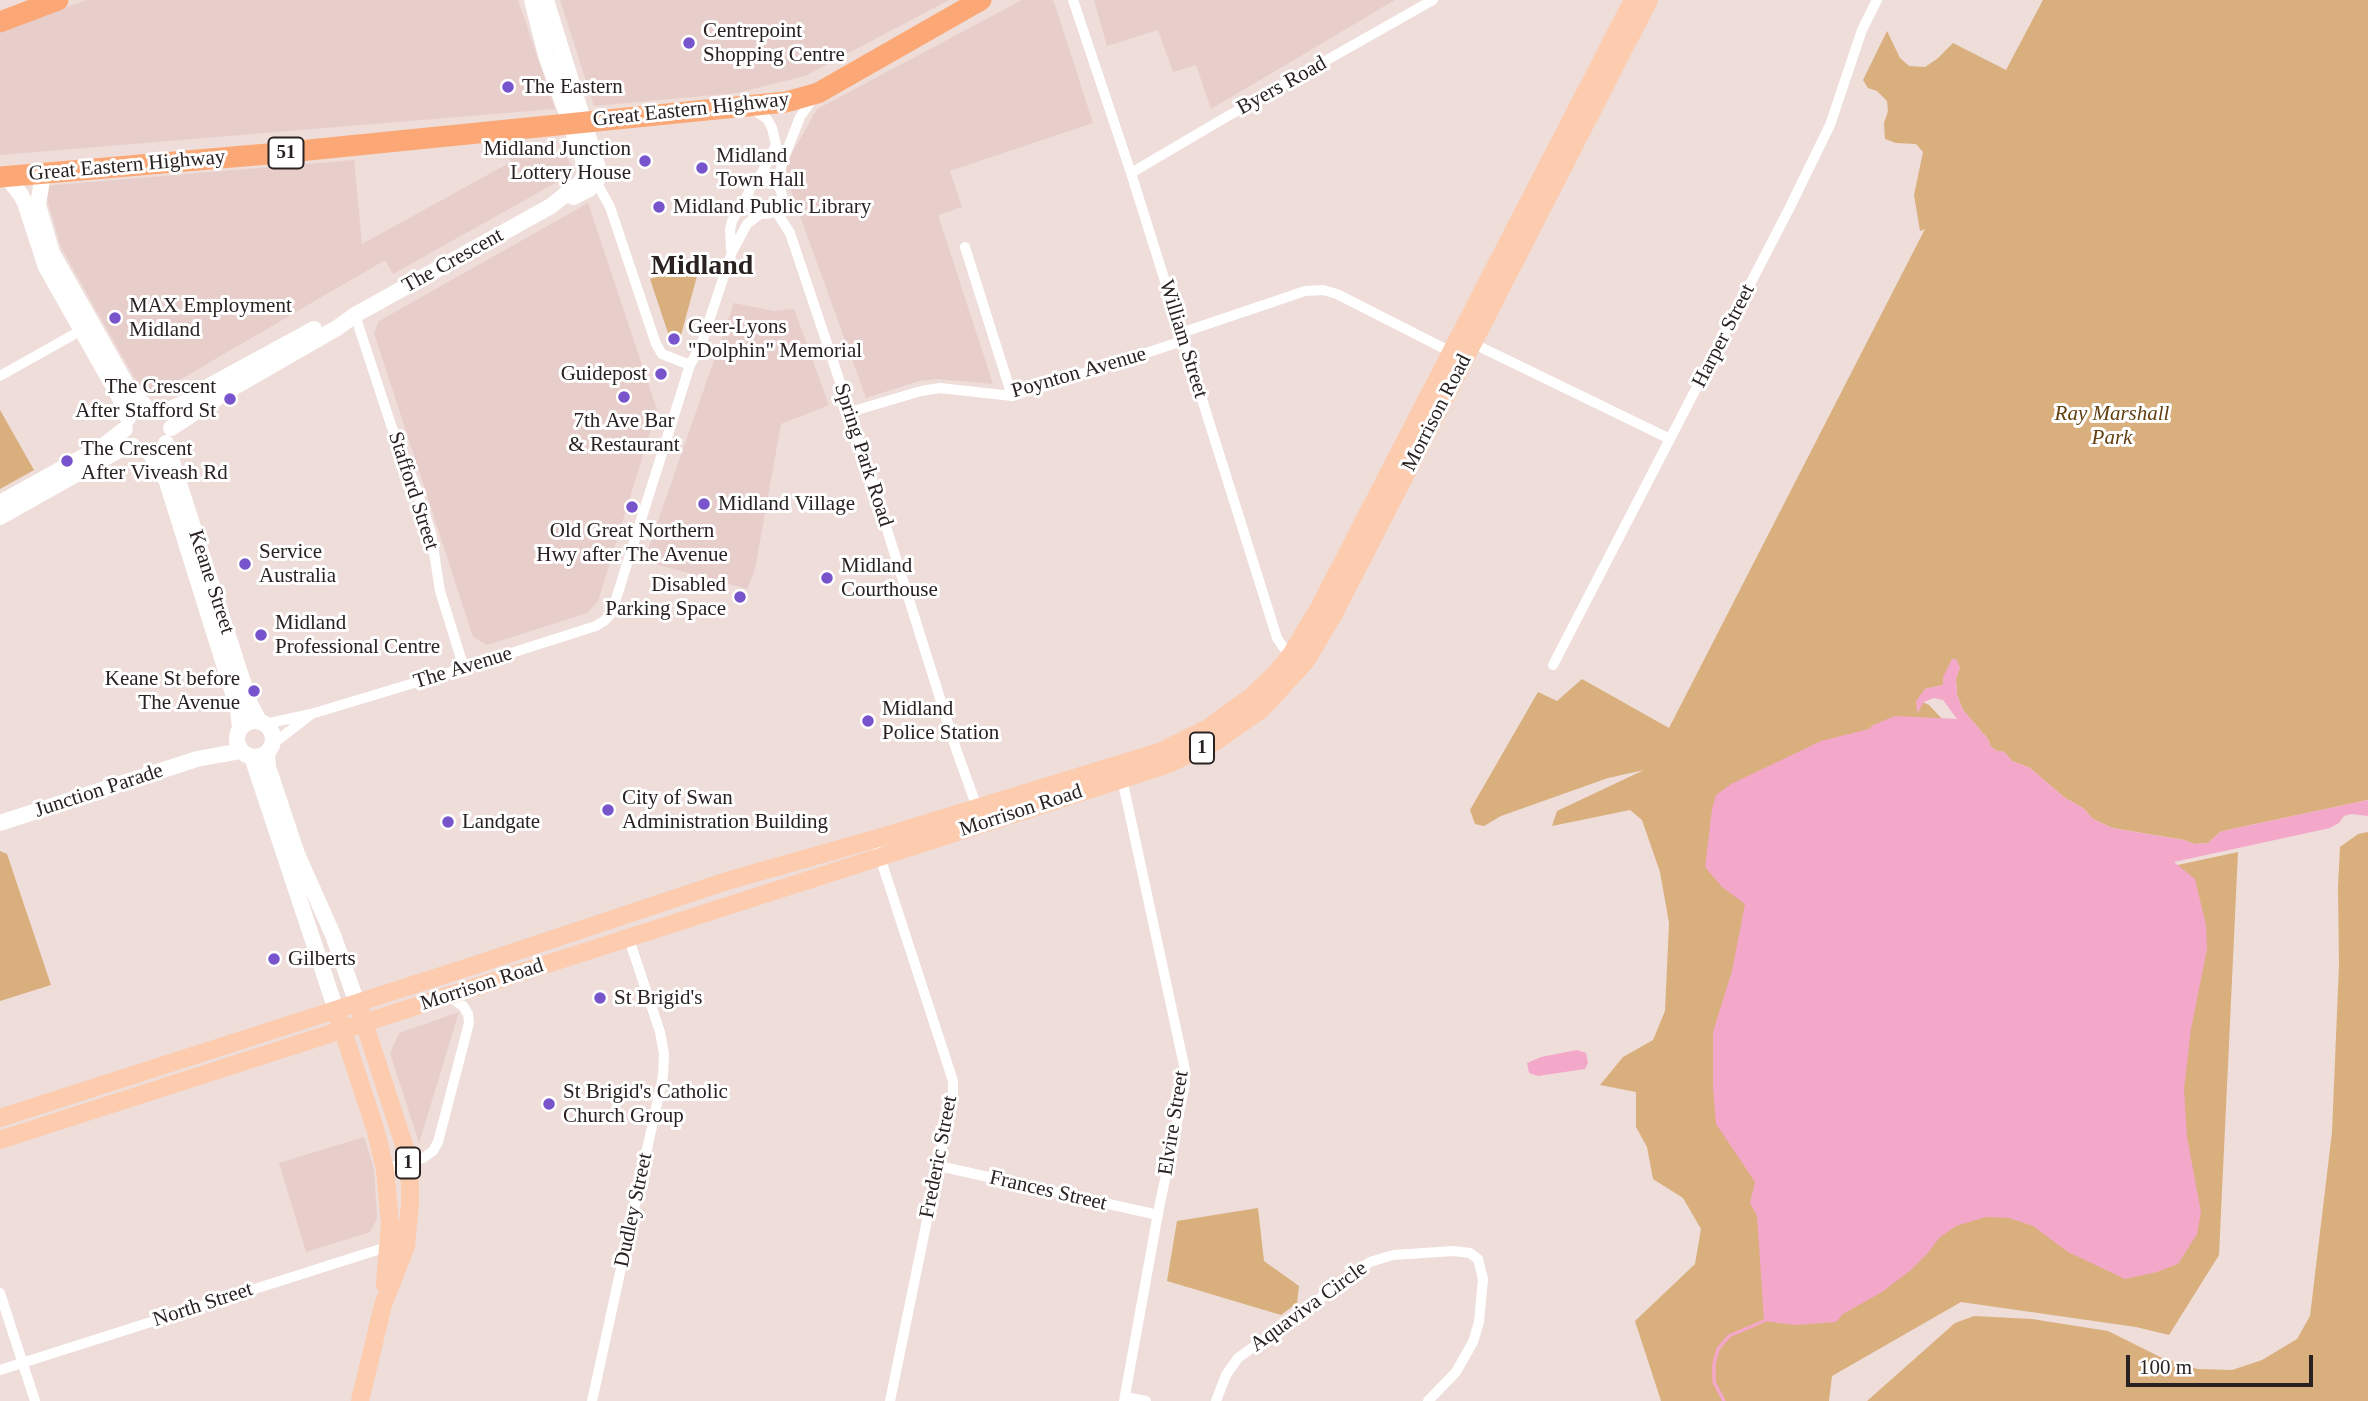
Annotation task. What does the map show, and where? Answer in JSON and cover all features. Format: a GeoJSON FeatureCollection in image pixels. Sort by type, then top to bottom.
{"type":"FeatureCollection","features":[{"type":"Feature","properties":{"kind":"highway"},"geometry":{"type":"LineString","coordinates":[[0,22],[58,0]]}},
{"type":"Feature","properties":{"kind":"highway","name":"Great Eastern Highway"},"geometry":{"type":"LineString","coordinates":[[3,177],[279,153],[786,102],[818,93],[981,0]]}},
{"type":"Feature","properties":{"kind":"main road","name":"Morrison Road"},"geometry":{"type":"LineString","coordinates":[[1462,348],[1633,0]]}},
{"type":"Feature","properties":{"kind":"main road","name":"Morrison Road"},"geometry":{"type":"LineString","coordinates":[[0,1118],[730,880],[874,838],[980,815],[1121,771],[1208,727],[1252,696],[1276,673],[1299,657],[1320,606],[1649,0]]}},
{"type":"Feature","properties":{"kind":"main road","name":"Morrison Road"},"geometry":{"type":"LineString","coordinates":[[0,1140],[880,857],[980,815]]}},
{"type":"Feature","properties":{"kind":"main road"},"geometry":{"type":"LineString","coordinates":[[357,1003],[364,1023]]}},
{"type":"Feature","properties":{"kind":"main road","name":"1"},"geometry":{"type":"LineString","coordinates":[[336,1010],[375,1128],[385,1169],[390,1223],[397,1246]]}},
{"type":"Feature","properties":{"kind":"main road","name":"1"},"geometry":{"type":"LineString","coordinates":[[360,1401],[410,1203],[408,1164],[364,1023]]}},
{"type":"Feature","properties":{"kind":"street"},"geometry":{"type":"LineString","coordinates":[[532,0],[546,55],[578,123]]}},
{"type":"Feature","properties":{"kind":"street"},"geometry":{"type":"LineString","coordinates":[[546,0],[578,123],[582,154],[591,177],[610,206],[656,344],[662,354],[690,365],[701,345],[732,252],[747,224],[760,214]]}},
{"type":"Feature","properties":{"kind":"street","name":"Byers Road"},"geometry":{"type":"LineString","coordinates":[[1132,173],[1433,0]]}},
{"type":"Feature","properties":{"kind":"street","name":"Harper Street"},"geometry":{"type":"LineString","coordinates":[[1553,664],[1830,125],[1862,30],[1877,0]]}},
{"type":"Feature","properties":{"kind":"street","name":"William Street"},"geometry":{"type":"LineString","coordinates":[[1075,2],[1132,173],[1277,638],[1283,647],[1299,657]]}},
{"type":"Feature","properties":{"kind":"street"},"geometry":{"type":"LineString","coordinates":[[747,196],[750,207],[760,214],[767,215],[776,211],[781,204],[780,172],[784,158],[800,117],[818,93]]}},
{"type":"Feature","properties":{"kind":"street"},"geometry":{"type":"LineString","coordinates":[[732,252],[732,221],[776,145],[767,119],[749,106]]}},
{"type":"Feature","properties":{"kind":"street"},"geometry":{"type":"LineString","coordinates":[[46,174],[42,180],[38,205],[52,253],[120,398],[127,423],[126,435],[140,448]]}},
{"type":"Feature","properties":{"kind":"street"},"geometry":{"type":"LineString","coordinates":[[3,177],[21,195],[46,267],[130,391],[145,406]]}},
{"type":"Feature","properties":{"kind":"street","name":"The Crescent"},"geometry":{"type":"LineString","coordinates":[[168,435],[229,390],[355,315],[551,206],[580,182],[591,177]]}},
{"type":"Feature","properties":{"kind":"street"},"geometry":{"type":"LineString","coordinates":[[757,182],[771,181],[781,192]]}},
{"type":"Feature","properties":{"kind":"street","name":"Spring Park Road"},"geometry":{"type":"LineString","coordinates":[[776,211],[790,233],[850,412],[956,749],[980,815]]}},
{"type":"Feature","properties":{"kind":"street"},"geometry":{"type":"LineString","coordinates":[[965,247],[1012,396]]}},
{"type":"Feature","properties":{"kind":"street","name":"Poynton Avenue"},"geometry":{"type":"LineString","coordinates":[[850,412],[940,388],[1012,396],[1305,291],[1323,290],[1670,439]]}},
{"type":"Feature","properties":{"kind":"street","name":"The Crescent"},"geometry":{"type":"LineString","coordinates":[[163,412],[191,400],[211,385],[331,319],[355,315]]}},
{"type":"Feature","properties":{"kind":"street","name":"Stafford Street"},"geometry":{"type":"LineString","coordinates":[[355,315],[430,533],[440,591],[464,668]]}},
{"type":"Feature","properties":{"kind":"street"},"geometry":{"type":"LineString","coordinates":[[0,376],[87,327]]}},
{"type":"Feature","properties":{"kind":"street","name":"The Avenue"},"geometry":{"type":"LineString","coordinates":[[262,722],[311,714],[464,668],[596,626],[611,614],[690,365]]}},
{"type":"Feature","properties":{"kind":"street"},"geometry":{"type":"LineString","coordinates":[[0,503],[103,446],[127,423],[135,410],[152,406],[163,412],[168,435],[161,447],[119,450],[0,517]]}},
{"type":"Feature","properties":{"kind":"street","name":"Keane Street"},"geometry":{"type":"LineString","coordinates":[[168,435],[250,705],[262,722]]}},
{"type":"Feature","properties":{"kind":"street","name":"Keane Street"},"geometry":{"type":"LineString","coordinates":[[140,448],[158,464],[167,482],[234,697],[239,730]]}},
{"type":"Feature","properties":{"kind":"street","name":"The Avenue"},"geometry":{"type":"LineString","coordinates":[[258,751],[311,714]]}},
{"type":"Feature","properties":{"kind":"street"},"geometry":{"type":"LineString","coordinates":[[258,751],[273,734],[262,722],[248,722],[239,730],[237,744],[258,751],[268,767],[298,854],[333,935],[357,1003]]}},
{"type":"Feature","properties":{"kind":"street","name":"Junction Parade"},"geometry":{"type":"LineString","coordinates":[[197,759],[239,730]]}},
{"type":"Feature","properties":{"kind":"street"},"geometry":{"type":"LineString","coordinates":[[258,751],[336,1010]]}},
{"type":"Feature","properties":{"kind":"street","name":"Junction Parade"},"geometry":{"type":"LineString","coordinates":[[0,823],[197,759],[258,751]]}},
{"type":"Feature","properties":{"kind":"street","name":"Elvire Street"},"geometry":{"type":"LineString","coordinates":[[1121,771],[1185,1070],[1185,1084],[1125,1399]]}},
{"type":"Feature","properties":{"kind":"street","name":"Frederic Street"},"geometry":{"type":"LineString","coordinates":[[874,838],[953,1081],[939,1166],[891,1401]]}},
{"type":"Feature","properties":{"kind":"street","name":"Dudley Street"},"geometry":{"type":"LineString","coordinates":[[592,1401],[663,1076],[664,1054],[660,1032],[629,939]]}},
{"type":"Feature","properties":{"kind":"street"},"geometry":{"type":"LineString","coordinates":[[385,1169],[423,1158],[433,1151],[438,1142],[468,1023],[468,1014],[463,1006],[447,996]]}},
{"type":"Feature","properties":{"kind":"street","name":"Frances Street"},"geometry":{"type":"LineString","coordinates":[[939,1166],[1158,1215]]}},
{"type":"Feature","properties":{"kind":"street","name":"North Street"},"geometry":{"type":"LineString","coordinates":[[0,1370],[397,1246]]}},
{"type":"Feature","properties":{"kind":"street","name":"Aquaviva Circle"},"geometry":{"type":"LineString","coordinates":[[1216,1401],[1226,1375],[1238,1358],[1370,1262],[1393,1255],[1454,1251],[1470,1253],[1478,1259],[1483,1279],[1479,1322],[1465,1358],[1445,1386],[1429,1401]]}},
{"type":"Feature","properties":{"kind":"street"},"geometry":{"type":"LineString","coordinates":[[0,1293],[35,1401]]}},
{"type":"Feature","properties":{"kind":"street"},"geometry":{"type":"LineString","coordinates":[[1125,1399],[1146,1401]]}},
{"type":"Feature","properties":{"kind":"shaded area"},"geometry":{"type":"Polygon","coordinates":[[[86,0],[518,0],[555,109],[0,155],[0,32],[86,0]]]}},
{"type":"Feature","properties":{"kind":"shaded area"},"geometry":{"type":"Polygon","coordinates":[[[560,0],[949,0],[805,76],[737,93],[594,106],[560,0]]]}},
{"type":"Feature","properties":{"kind":"shaded area"},"geometry":{"type":"Polygon","coordinates":[[[1022,0],[1054,2],[1093,123],[950,171],[962,207],[938,215],[993,384],[937,379],[919,381],[866,398],[783,169],[817,109],[1022,0]]]}},
{"type":"Feature","properties":{"kind":"shaded area"},"geometry":{"type":"Polygon","coordinates":[[[1094,0],[1395,0],[1211,109],[1196,65],[1173,72],[1158,30],[1107,46],[1094,0]]]}},
{"type":"Feature","properties":{"kind":"shaded area"},"geometry":{"type":"Polygon","coordinates":[[[563,150],[575,172],[393,274],[385,260],[159,392],[139,386],[96,310],[61,247],[43,186],[354,160],[362,244],[511,162],[507,154],[563,150]]]}},
{"type":"Feature","properties":{"kind":"shaded area"},"geometry":{"type":"Polygon","coordinates":[[[588,203],[657,410],[598,601],[587,613],[487,645],[473,637],[374,333],[379,321],[588,203]]]}},
{"type":"Feature","properties":{"kind":"shaded area"},"geometry":{"type":"Polygon","coordinates":[[[734,303],[774,311],[794,309],[829,405],[781,424],[755,569],[747,589],[644,561],[734,303]]]}},
{"type":"Feature","properties":{"kind":"shaded area"},"geometry":{"type":"Polygon","coordinates":[[[1952,659],[1956,659],[1960,667],[1956,679],[1957,695],[1963,710],[1988,739],[1991,747],[2004,752],[2012,761],[2030,768],[2065,798],[2083,808],[2093,819],[2112,828],[2194,844],[2208,843],[2220,832],[2368,800],[2368,816],[2351,814],[2344,816],[2330,828],[2174,862],[2195,879],[2206,925],[2207,949],[2191,1029],[2184,1089],[2187,1137],[2201,1212],[2197,1234],[2178,1264],[2125,1279],[2068,1252],[2033,1226],[2009,1218],[1986,1217],[1956,1226],[1939,1238],[1911,1270],[1882,1292],[1843,1314],[1836,1322],[1795,1325],[1764,1321],[1757,1216],[1750,1203],[1755,1182],[1716,1124],[1713,1032],[1732,971],[1745,904],[1722,887],[1705,867],[1712,809],[1716,795],[1731,784],[1821,741],[1869,729],[1895,716],[1957,719],[1943,700],[1934,698],[1924,702],[1917,713],[1916,701],[1925,689],[1943,685],[1943,677],[1952,659]]]}},
{"type":"Feature","properties":{"kind":"shaded area"},"geometry":{"type":"Polygon","coordinates":[[[459,1012],[419,1143],[390,1053],[399,1033],[459,1012]]]}},
{"type":"Feature","properties":{"kind":"shaded area"},"geometry":{"type":"Polygon","coordinates":[[[1577,1050],[1586,1053],[1588,1063],[1585,1069],[1538,1076],[1529,1073],[1527,1063],[1541,1057],[1577,1050]]]}},
{"type":"Feature","properties":{"kind":"shaded area"},"geometry":{"type":"Polygon","coordinates":[[[364,1137],[374,1169],[377,1218],[370,1232],[306,1252],[279,1163],[364,1137]]]}},
{"type":"Feature","properties":{"kind":"green space","name":"Ray Marshall Park"},"geometry":{"type":"Polygon","coordinates":[[[2043,0],[2368,0],[2368,800],[2220,832],[2208,843],[2194,844],[2112,828],[2093,819],[2083,808],[2065,798],[2030,768],[2012,761],[2004,752],[1991,747],[1988,739],[1963,710],[1957,695],[1956,679],[1960,667],[1943,685],[1925,689],[1918,712],[1923,702],[1929,705],[1943,720],[2159,869],[2238,852],[2219,1255],[2169,1335],[2136,1327],[1961,1302],[1832,1376],[1829,1401],[1661,1401],[1635,1321],[1695,1264],[1701,1229],[1683,1198],[1653,1179],[1647,1147],[1636,1127],[1636,1092],[1600,1085],[1623,1057],[1653,1040],[1665,1011],[1669,923],[1660,872],[1642,820],[1630,810],[1552,826],[1557,811],[1644,770],[1608,778],[1501,816],[1484,826],[1475,824],[1470,810],[1538,692],[1557,701],[1582,679],[1669,728],[1925,229],[1920,231],[1914,195],[1923,152],[1916,144],[1896,143],[1885,139],[1887,101],[1877,91],[1868,88],[1863,80],[1887,31],[1900,58],[1909,66],[1925,67],[1953,43],[2006,70],[2043,0]]]}},
{"type":"Feature","properties":{"kind":"green space"},"geometry":{"type":"Polygon","coordinates":[[[700,265],[681,335],[669,336],[650,279],[700,265]]]}},
{"type":"Feature","properties":{"kind":"green space"},"geometry":{"type":"Polygon","coordinates":[[[0,410],[34,470],[0,489],[0,410]]]}},
{"type":"Feature","properties":{"kind":"green space"},"geometry":{"type":"Polygon","coordinates":[[[2368,832],[2368,1401],[1867,1401],[1955,1323],[1974,1316],[2032,1319],[2108,1331],[2160,1357],[2197,1369],[2232,1370],[2262,1360],[2297,1339],[2310,1316],[2332,1132],[2339,965],[2340,847],[2358,834],[2368,832]]]}},
{"type":"Feature","properties":{"kind":"green space"},"geometry":{"type":"Polygon","coordinates":[[[0,851],[7,854],[51,985],[0,1001],[0,851]]]}},
{"type":"Feature","properties":{"kind":"green space"},"geometry":{"type":"Polygon","coordinates":[[[1258,1208],[1264,1261],[1299,1286],[1297,1303],[1281,1315],[1167,1281],[1177,1221],[1258,1208]]]}},
{"type":"Feature","properties":{"kind":"waterway"},"geometry":{"type":"LineString","coordinates":[[1724,1401],[1714,1382],[1714,1364],[1718,1349],[1729,1336],[1764,1321]]}},
{"type":"Feature","properties":{"kind":"place","name":"Centrepoint Shopping Centre"},"geometry":{"type":"Point","coordinates":[689,43]}},
{"type":"Feature","properties":{"kind":"place","name":"The Eastern"},"geometry":{"type":"Point","coordinates":[508,87]}},
{"type":"Feature","properties":{"kind":"place","name":"Midland Junction Lottery House"},"geometry":{"type":"Point","coordinates":[645,161]}},
{"type":"Feature","properties":{"kind":"place","name":"Midland Town Hall"},"geometry":{"type":"Point","coordinates":[702,168]}},
{"type":"Feature","properties":{"kind":"place","name":"Midland Public Library"},"geometry":{"type":"Point","coordinates":[659,207]}},
{"type":"Feature","properties":{"kind":"place","name":"MAX Employment Midland"},"geometry":{"type":"Point","coordinates":[115,318]}},
{"type":"Feature","properties":{"kind":"place","name":"Geer-Lyons \"Dolphin\" Memorial"},"geometry":{"type":"Point","coordinates":[674,339]}},
{"type":"Feature","properties":{"kind":"place","name":"Guidepost"},"geometry":{"type":"Point","coordinates":[661,374]}},
{"type":"Feature","properties":{"kind":"place","name":"7th Ave Bar & Restaurant"},"geometry":{"type":"Point","coordinates":[624,397]}},
{"type":"Feature","properties":{"kind":"place","name":"The Crescent After Stafford St"},"geometry":{"type":"Point","coordinates":[230,399]}},
{"type":"Feature","properties":{"kind":"place","name":"The Crescent After Viveash Rd"},"geometry":{"type":"Point","coordinates":[67,461]}},
{"type":"Feature","properties":{"kind":"place","name":"Midland Village"},"geometry":{"type":"Point","coordinates":[704,504]}},
{"type":"Feature","properties":{"kind":"place","name":"Old Great Northern Hwy after The Avenue"},"geometry":{"type":"Point","coordinates":[632,507]}},
{"type":"Feature","properties":{"kind":"place","name":"Service Australia"},"geometry":{"type":"Point","coordinates":[245,564]}},
{"type":"Feature","properties":{"kind":"place","name":"Midland Courthouse"},"geometry":{"type":"Point","coordinates":[827,578]}},
{"type":"Feature","properties":{"kind":"place","name":"Disabled Parking Space"},"geometry":{"type":"Point","coordinates":[740,597]}},
{"type":"Feature","properties":{"kind":"place","name":"Midland Professional Centre"},"geometry":{"type":"Point","coordinates":[261,635]}},
{"type":"Feature","properties":{"kind":"place","name":"Keane St before The Avenue"},"geometry":{"type":"Point","coordinates":[254,691]}},
{"type":"Feature","properties":{"kind":"place","name":"Midland Police Station"},"geometry":{"type":"Point","coordinates":[868,721]}},
{"type":"Feature","properties":{"kind":"place","name":"City of Swan Administration Building"},"geometry":{"type":"Point","coordinates":[608,810]}},
{"type":"Feature","properties":{"kind":"place","name":"Landgate"},"geometry":{"type":"Point","coordinates":[448,822]}},
{"type":"Feature","properties":{"kind":"place","name":"Gilberts"},"geometry":{"type":"Point","coordinates":[274,959]}},
{"type":"Feature","properties":{"kind":"place","name":"St Brigid's"},"geometry":{"type":"Point","coordinates":[600,998]}},
{"type":"Feature","properties":{"kind":"place","name":"St Brigid's Catholic Church Group"},"geometry":{"type":"Point","coordinates":[549,1104]}},
{"type":"Feature","properties":{"kind":"district","name":"Midland"},"geometry":{"type":"Point","coordinates":[702,267]}}]}
